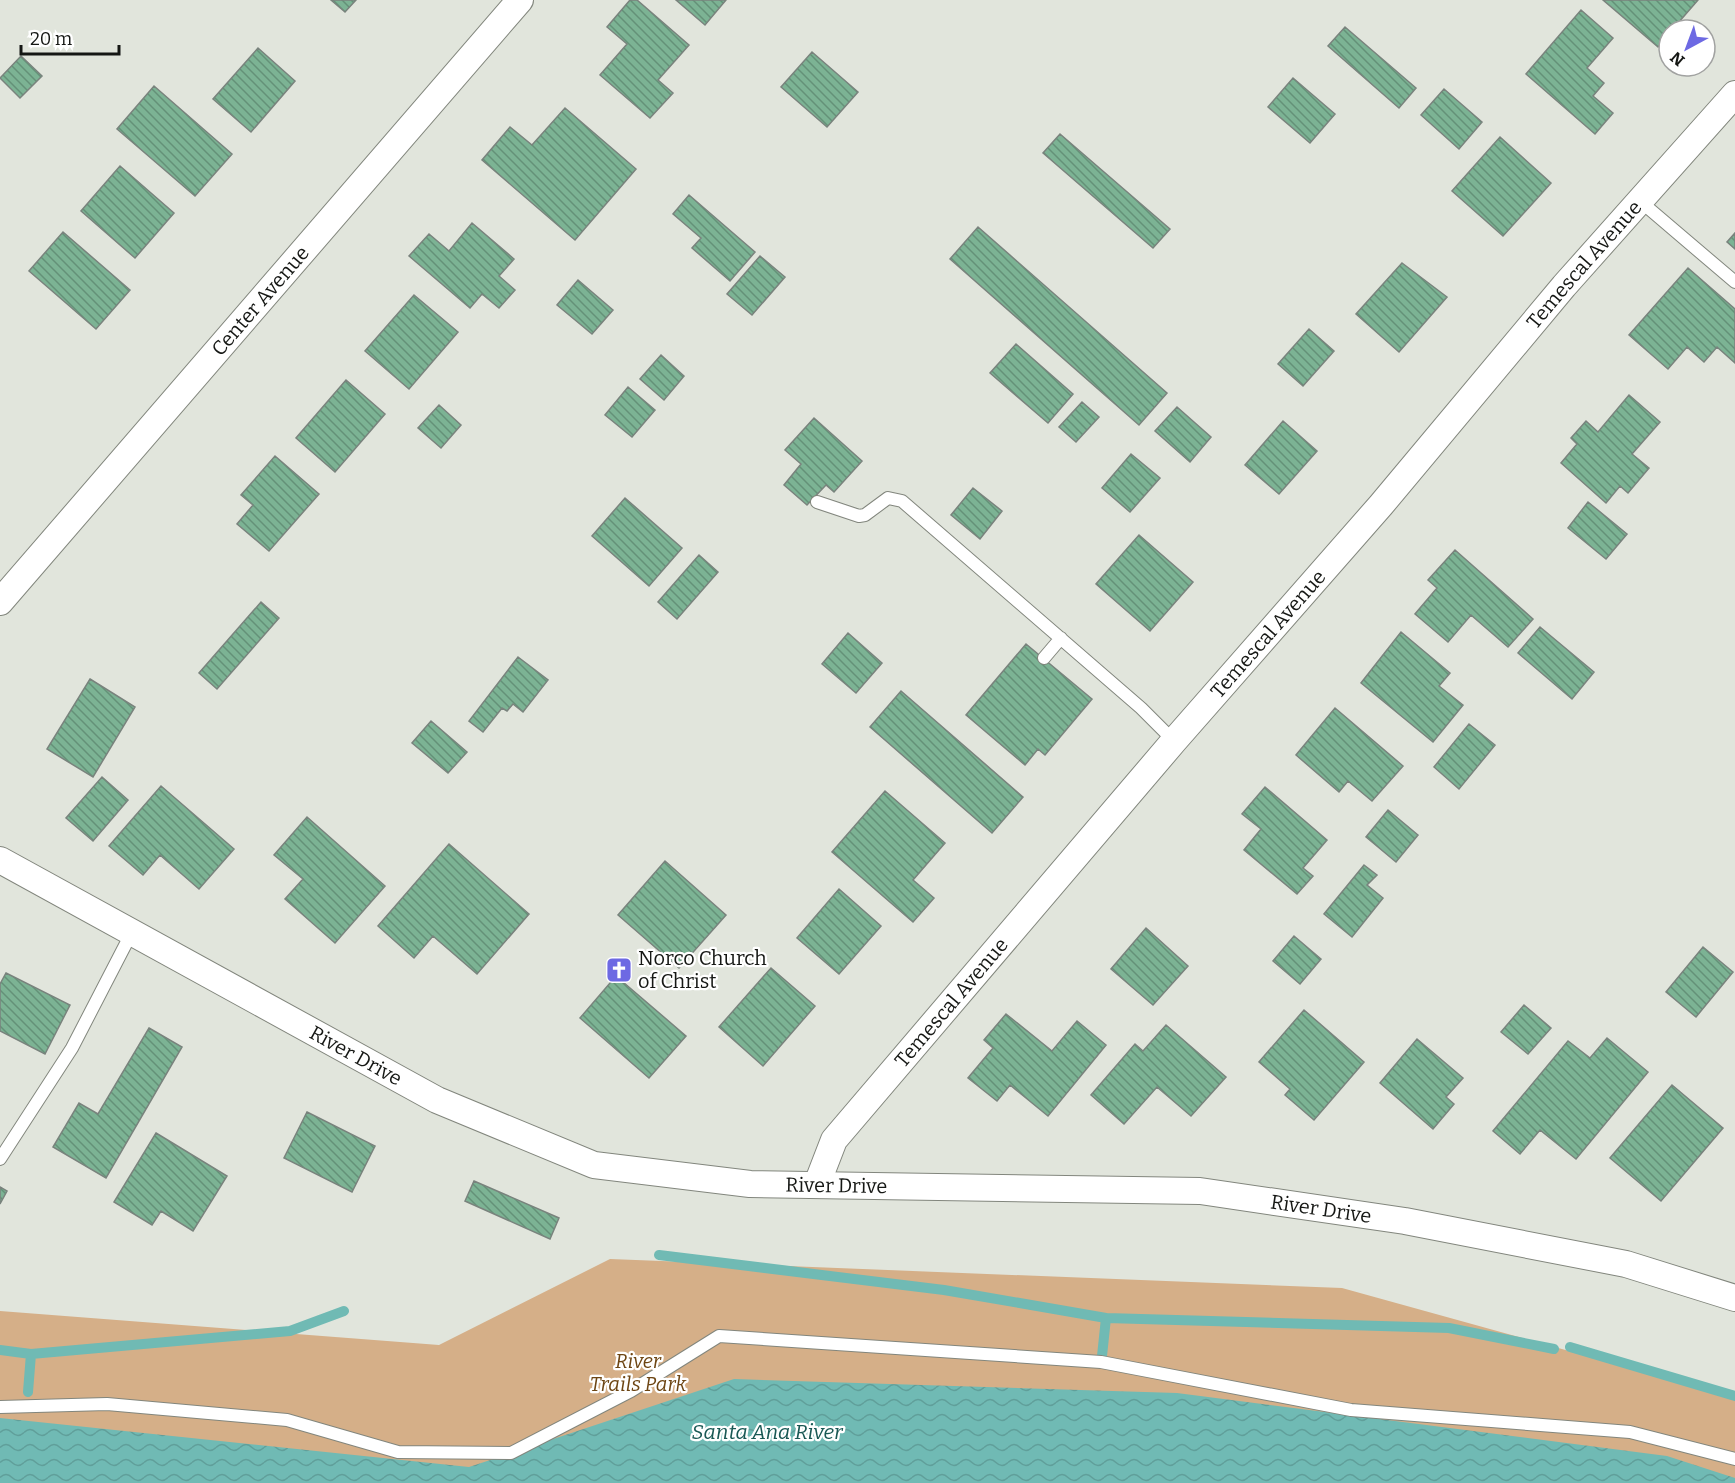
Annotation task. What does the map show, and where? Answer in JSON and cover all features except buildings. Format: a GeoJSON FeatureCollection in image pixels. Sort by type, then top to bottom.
{"type":"FeatureCollection","features":[{"type":"Feature","properties":{"kind":"street","name":"Center Avenue"},"geometry":{"type":"LineString","coordinates":[[0,602],[520,0]]}},
{"type":"Feature","properties":{"kind":"street","name":"Temescal Avenue"},"geometry":{"type":"LineString","coordinates":[[817,1184],[834,1140],[1174,741],[1381,505],[1564,286],[1731,105]]}},
{"type":"Feature","properties":{"kind":"street","name":"River Drive"},"geometry":{"type":"LineString","coordinates":[[0,860],[437,1100],[594,1165],[750,1184],[1200,1191],[1406,1221],[1626,1264],[1735,1298]]}},
{"type":"Feature","properties":{"kind":"lane"},"geometry":{"type":"LineString","coordinates":[[1640,201],[1735,282]]}},
{"type":"Feature","properties":{"kind":"lane"},"geometry":{"type":"LineString","coordinates":[[817,502],[859,516],[865,515],[888,498],[902,501],[1141,708],[1174,741]]}},
{"type":"Feature","properties":{"kind":"lane"},"geometry":{"type":"LineString","coordinates":[[1044,658],[1061,638]]}},
{"type":"Feature","properties":{"kind":"lane"},"geometry":{"type":"LineString","coordinates":[[0,1159],[72,1048],[132,932]]}},
{"type":"Feature","properties":{"kind":"lane"},"geometry":{"type":"LineString","coordinates":[[0,1407],[107,1404],[287,1420],[398,1452],[511,1453],[631,1390],[720,1336],[1101,1362],[1351,1410],[1630,1432],[1735,1459]]}},
{"type":"Feature","properties":{"kind":"green space","name":"River Trails Park"},"geometry":{"type":"Polygon","coordinates":[[[610,1259],[1342,1288],[1735,1397],[1735,1483],[0,1483],[0,1311],[439,1345],[610,1259]]]}},
{"type":"Feature","properties":{"kind":"water","name":"Santa Ana River"},"geometry":{"type":"Polygon","coordinates":[[[734,1379],[1177,1393],[1667,1456],[1735,1478],[1735,1483],[0,1483],[0,1418],[469,1467],[734,1379]]]}},
{"type":"Feature","properties":{"kind":"waterway"},"geometry":{"type":"LineString","coordinates":[[659,1255],[944,1290],[1106,1318],[1102,1356]]}},
{"type":"Feature","properties":{"kind":"waterway"},"geometry":{"type":"LineString","coordinates":[[28,1392],[31,1354],[290,1331],[344,1311]]}},
{"type":"Feature","properties":{"kind":"waterway"},"geometry":{"type":"LineString","coordinates":[[1106,1318],[1449,1328],[1554,1349]]}},
{"type":"Feature","properties":{"kind":"waterway"},"geometry":{"type":"LineString","coordinates":[[1570,1347],[1735,1396]]}},
{"type":"Feature","properties":{"kind":"waterway"},"geometry":{"type":"LineString","coordinates":[[0,1350],[31,1354]]}},
{"type":"Feature","properties":{"kind":"place","name":"Norco Church of Christ"},"geometry":{"type":"Point","coordinates":[619,970]}}]}
